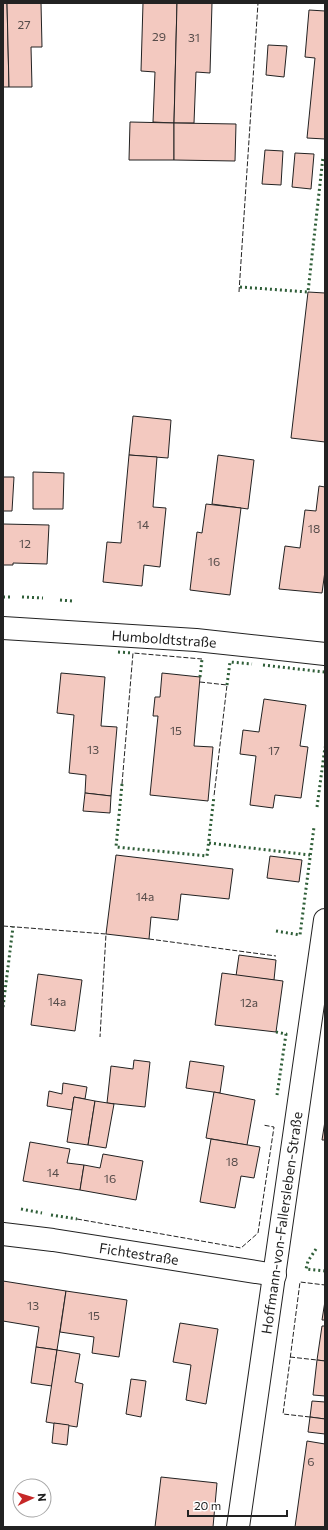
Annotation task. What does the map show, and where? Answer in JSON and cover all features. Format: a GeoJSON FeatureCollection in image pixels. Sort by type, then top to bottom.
{"type":"FeatureCollection","features":[{"type":"Feature","properties":{"kind":"street","name":"Humboldtstraße"},"geometry":{"type":"LineString","coordinates":[[3,628],[196,640],[325,654]]}},
{"type":"Feature","properties":{"kind":"street","name":"Hoffmann-von-Fallersleben-Straße"},"geometry":{"type":"LineString","coordinates":[[238,1527],[325,920]]}},
{"type":"Feature","properties":{"kind":"street","name":"Fichtestraße"},"geometry":{"type":"LineString","coordinates":[[3,1234],[53,1240],[275,1275]]}},
{"type":"Feature","properties":{"kind":"building"},"geometry":{"type":"Polygon","coordinates":[[[3,3],[7,3],[9,87],[3,87],[3,3]]]}},
{"type":"Feature","properties":{"kind":"building"},"geometry":{"type":"Polygon","coordinates":[[[7,3],[41,3],[42,47],[31,47],[32,87],[9,87],[7,3]]]}},
{"type":"Feature","properties":{"kind":"building"},"geometry":{"type":"Polygon","coordinates":[[[143,3],[177,3],[174,123],[153,122],[155,72],[141,71],[143,3]]]}},
{"type":"Feature","properties":{"kind":"building"},"geometry":{"type":"Polygon","coordinates":[[[177,3],[212,3],[210,73],[196,72],[194,123],[174,123],[177,3]]]}},
{"type":"Feature","properties":{"kind":"building"},"geometry":{"type":"Polygon","coordinates":[[[309,10],[325,11],[325,139],[307,138],[315,58],[305,57],[309,10]]]}},
{"type":"Feature","properties":{"kind":"building"},"geometry":{"type":"Polygon","coordinates":[[[268,45],[287,46],[284,77],[266,75],[268,45]]]}},
{"type":"Feature","properties":{"kind":"building"},"geometry":{"type":"Polygon","coordinates":[[[130,122],[174,123],[174,160],[129,160],[130,122]]]}},
{"type":"Feature","properties":{"kind":"building"},"geometry":{"type":"Polygon","coordinates":[[[174,123],[236,124],[235,161],[174,160],[174,123]]]}},
{"type":"Feature","properties":{"kind":"building"},"geometry":{"type":"Polygon","coordinates":[[[265,150],[283,151],[281,185],[262,184],[265,150]]]}},
{"type":"Feature","properties":{"kind":"building"},"geometry":{"type":"Polygon","coordinates":[[[295,153],[314,154],[311,189],[292,187],[295,153]]]}},
{"type":"Feature","properties":{"kind":"building"},"geometry":{"type":"Polygon","coordinates":[[[308,292],[325,293],[325,442],[291,438],[308,292]]]}},
{"type":"Feature","properties":{"kind":"building"},"geometry":{"type":"Polygon","coordinates":[[[133,416],[171,420],[168,458],[129,455],[133,416]]]}},
{"type":"Feature","properties":{"kind":"building"},"geometry":{"type":"Polygon","coordinates":[[[129,455],[157,457],[153,507],[166,508],[160,567],[144,565],[142,586],[103,582],[107,542],[121,543],[129,455]]]}},
{"type":"Feature","properties":{"kind":"building"},"geometry":{"type":"Polygon","coordinates":[[[218,455],[254,460],[248,509],[212,504],[218,455]]]}},
{"type":"Feature","properties":{"kind":"building"},"geometry":{"type":"Polygon","coordinates":[[[33,472],[64,473],[63,509],[33,509],[33,472]]]}},
{"type":"Feature","properties":{"kind":"building"},"geometry":{"type":"Polygon","coordinates":[[[3,477],[14,477],[12,511],[3,511],[3,477]]]}},
{"type":"Feature","properties":{"kind":"building"},"geometry":{"type":"Polygon","coordinates":[[[319,486],[325,487],[325,571],[322,593],[279,589],[285,546],[300,548],[305,510],[316,511],[319,486]]]}},
{"type":"Feature","properties":{"kind":"building"},"geometry":{"type":"Polygon","coordinates":[[[206,504],[241,508],[230,595],[190,590],[197,532],[202,533],[206,504]]]}},
{"type":"Feature","properties":{"kind":"building"},"geometry":{"type":"Polygon","coordinates":[[[3,524],[49,525],[47,564],[13,563],[13,565],[3,565],[3,524]]]}},
{"type":"Feature","properties":{"kind":"building"},"geometry":{"type":"Polygon","coordinates":[[[61,673],[105,677],[101,726],[117,727],[111,796],[85,793],[86,775],[69,773],[74,715],[57,713],[61,673]]]}},
{"type":"Feature","properties":{"kind":"building"},"geometry":{"type":"Polygon","coordinates":[[[162,673],[200,677],[194,746],[213,747],[208,801],[150,795],[158,716],[153,716],[155,697],[160,697],[162,673]]]}},
{"type":"Feature","properties":{"kind":"building"},"geometry":{"type":"Polygon","coordinates":[[[264,699],[306,705],[300,746],[308,747],[301,798],[275,795],[273,808],[250,805],[256,756],[240,754],[243,730],[259,732],[264,699]]]}},
{"type":"Feature","properties":{"kind":"building"},"geometry":{"type":"Polygon","coordinates":[[[85,793],[111,796],[110,813],[83,811],[85,793]]]}},
{"type":"Feature","properties":{"kind":"building"},"geometry":{"type":"Polygon","coordinates":[[[116,855],[233,869],[229,899],[181,894],[178,920],[151,917],[149,939],[106,934],[116,855]]]}},
{"type":"Feature","properties":{"kind":"building"},"geometry":{"type":"Polygon","coordinates":[[[270,856],[302,860],[299,882],[267,878],[270,856]]]}},
{"type":"Feature","properties":{"kind":"building"},"geometry":{"type":"Polygon","coordinates":[[[239,955],[276,960],[274,980],[236,976],[239,955]]]}},
{"type":"Feature","properties":{"kind":"building"},"geometry":{"type":"Polygon","coordinates":[[[222,973],[283,981],[276,1032],[215,1025],[222,973]]]}},
{"type":"Feature","properties":{"kind":"building"},"geometry":{"type":"Polygon","coordinates":[[[38,974],[82,980],[75,1031],[31,1025],[38,974]]]}},
{"type":"Feature","properties":{"kind":"building"},"geometry":{"type":"Polygon","coordinates":[[[134,1060],[150,1062],[145,1107],[107,1103],[111,1066],[133,1069],[134,1060]]]}},
{"type":"Feature","properties":{"kind":"building"},"geometry":{"type":"Polygon","coordinates":[[[190,1061],[224,1066],[220,1093],[186,1088],[190,1061]]]}},
{"type":"Feature","properties":{"kind":"building"},"geometry":{"type":"Polygon","coordinates":[[[63,1083],[87,1087],[85,1099],[74,1097],[72,1110],[47,1106],[49,1091],[62,1094],[63,1083]]]}},
{"type":"Feature","properties":{"kind":"building"},"geometry":{"type":"Polygon","coordinates":[[[214,1092],[255,1100],[247,1145],[206,1138],[214,1092]]]}},
{"type":"Feature","properties":{"kind":"building"},"geometry":{"type":"Polygon","coordinates":[[[74,1097],[95,1101],[88,1145],[67,1142],[74,1097]]]}},
{"type":"Feature","properties":{"kind":"building"},"geometry":{"type":"Polygon","coordinates":[[[95,1101],[114,1104],[106,1148],[88,1145],[95,1101]]]}},
{"type":"Feature","properties":{"kind":"building"},"geometry":{"type":"Polygon","coordinates":[[[325,1121],[325,1140],[322,1140],[325,1121]]]}},
{"type":"Feature","properties":{"kind":"building"},"geometry":{"type":"Polygon","coordinates":[[[211,1139],[260,1147],[254,1178],[241,1176],[235,1208],[200,1202],[211,1139]]]}},
{"type":"Feature","properties":{"kind":"building"},"geometry":{"type":"Polygon","coordinates":[[[30,1142],[70,1149],[67,1163],[84,1165],[80,1190],[23,1181],[30,1142]]]}},
{"type":"Feature","properties":{"kind":"building"},"geometry":{"type":"Polygon","coordinates":[[[103,1154],[143,1161],[136,1200],[80,1190],[84,1165],[100,1168],[103,1154]]]}},
{"type":"Feature","properties":{"kind":"building"},"geometry":{"type":"Polygon","coordinates":[[[3,1281],[66,1291],[57,1350],[36,1347],[39,1327],[3,1321],[3,1281]]]}},
{"type":"Feature","properties":{"kind":"building"},"geometry":{"type":"Polygon","coordinates":[[[66,1291],[127,1300],[119,1357],[92,1353],[94,1337],[60,1332],[66,1291]]]}},
{"type":"Feature","properties":{"kind":"building"},"geometry":{"type":"Polygon","coordinates":[[[325,1301],[325,1320],[322,1320],[325,1301]]]}},
{"type":"Feature","properties":{"kind":"building"},"geometry":{"type":"Polygon","coordinates":[[[180,1323],[218,1329],[206,1404],[186,1400],[191,1365],[173,1362],[180,1323]]]}},
{"type":"Feature","properties":{"kind":"building"},"geometry":{"type":"Polygon","coordinates":[[[322,1326],[325,1326],[325,1361],[317,1360],[322,1326]]]}},
{"type":"Feature","properties":{"kind":"building"},"geometry":{"type":"Polygon","coordinates":[[[36,1347],[57,1350],[52,1386],[31,1383],[36,1347]]]}},
{"type":"Feature","properties":{"kind":"building"},"geometry":{"type":"Polygon","coordinates":[[[57,1350],[80,1354],[75,1382],[83,1384],[77,1427],[46,1422],[57,1350]]]}},
{"type":"Feature","properties":{"kind":"building"},"geometry":{"type":"Polygon","coordinates":[[[317,1360],[325,1361],[325,1396],[313,1395],[317,1360]]]}},
{"type":"Feature","properties":{"kind":"building"},"geometry":{"type":"Polygon","coordinates":[[[131,1379],[146,1381],[141,1417],[126,1414],[131,1379]]]}},
{"type":"Feature","properties":{"kind":"building"},"geometry":{"type":"Polygon","coordinates":[[[312,1401],[325,1402],[325,1419],[310,1417],[312,1401]]]}},
{"type":"Feature","properties":{"kind":"building"},"geometry":{"type":"Polygon","coordinates":[[[310,1417],[325,1419],[325,1434],[308,1432],[310,1417]]]}},
{"type":"Feature","properties":{"kind":"building"},"geometry":{"type":"Polygon","coordinates":[[[54,1423],[69,1425],[67,1445],[52,1443],[54,1423]]]}},
{"type":"Feature","properties":{"kind":"building"},"geometry":{"type":"Polygon","coordinates":[[[307,1441],[325,1444],[325,1527],[295,1527],[307,1441]]]}},
{"type":"Feature","properties":{"kind":"building"},"geometry":{"type":"Polygon","coordinates":[[[161,1477],[217,1483],[213,1527],[155,1527],[161,1477]]]}},
{"type":"Feature","properties":{"kind":"hedge"},"geometry":{"type":"LineString","coordinates":[[240,287],[308,292],[323,157]]}},
{"type":"Feature","properties":{"kind":"hedge"},"geometry":{"type":"LineString","coordinates":[[3,597],[10,597]]}},
{"type":"Feature","properties":{"kind":"hedge"},"geometry":{"type":"LineString","coordinates":[[22,597],[43,598]]}},
{"type":"Feature","properties":{"kind":"hedge"},"geometry":{"type":"LineString","coordinates":[[60,600],[72,601]]}},
{"type":"Feature","properties":{"kind":"hedge"},"geometry":{"type":"LineString","coordinates":[[118,652],[133,653]]}},
{"type":"Feature","properties":{"kind":"hedge"},"geometry":{"type":"LineString","coordinates":[[200,677],[202,659]]}},
{"type":"Feature","properties":{"kind":"hedge"},"geometry":{"type":"LineString","coordinates":[[227,685],[230,662],[252,664]]}},
{"type":"Feature","properties":{"kind":"hedge"},"geometry":{"type":"LineString","coordinates":[[263,665],[324,672],[325,674]]}},
{"type":"Feature","properties":{"kind":"hedge"},"geometry":{"type":"LineString","coordinates":[[317,807],[325,747]]}},
{"type":"Feature","properties":{"kind":"hedge"},"geometry":{"type":"LineString","coordinates":[[122,784],[116,847],[207,856],[214,796]]}},
{"type":"Feature","properties":{"kind":"hedge"},"geometry":{"type":"LineString","coordinates":[[276,931],[300,935],[314,827]]}},
{"type":"Feature","properties":{"kind":"hedge"},"geometry":{"type":"LineString","coordinates":[[209,843],[310,855]]}},
{"type":"Feature","properties":{"kind":"hedge"},"geometry":{"type":"LineString","coordinates":[[3,1007],[13,927]]}},
{"type":"Feature","properties":{"kind":"hedge"},"geometry":{"type":"LineString","coordinates":[[276,1032],[286,1034],[277,1095]]}},
{"type":"Feature","properties":{"kind":"hedge"},"geometry":{"type":"LineString","coordinates":[[21,1209],[42,1213]]}},
{"type":"Feature","properties":{"kind":"hedge"},"geometry":{"type":"LineString","coordinates":[[51,1215],[77,1219]]}},
{"type":"Feature","properties":{"kind":"hedge"},"geometry":{"type":"LineString","coordinates":[[316,1249],[308,1261],[306,1269],[325,1271]]}},
{"type":"Feature","properties":{"kind":"fence"},"geometry":{"type":"LineString","coordinates":[[239,292],[258,3]]}},
{"type":"Feature","properties":{"kind":"fence"},"geometry":{"type":"LineString","coordinates":[[122,784],[133,653],[202,659]]}},
{"type":"Feature","properties":{"kind":"fence"},"geometry":{"type":"LineString","coordinates":[[200,682],[227,685],[214,796]]}},
{"type":"Feature","properties":{"kind":"fence"},"geometry":{"type":"LineString","coordinates":[[3,926],[106,934],[100,1037]]}},
{"type":"Feature","properties":{"kind":"fence"},"geometry":{"type":"LineString","coordinates":[[149,939],[276,956]]}},
{"type":"Feature","properties":{"kind":"fence"},"geometry":{"type":"LineString","coordinates":[[77,1219],[241,1248],[258,1233],[274,1127],[263,1125]]}},
{"type":"Feature","properties":{"kind":"fence"},"geometry":{"type":"LineString","coordinates":[[310,1417],[283,1414],[300,1282],[325,1285]]}},
{"type":"Feature","properties":{"kind":"fence"},"geometry":{"type":"LineString","coordinates":[[290,1357],[317,1360]]}}]}
